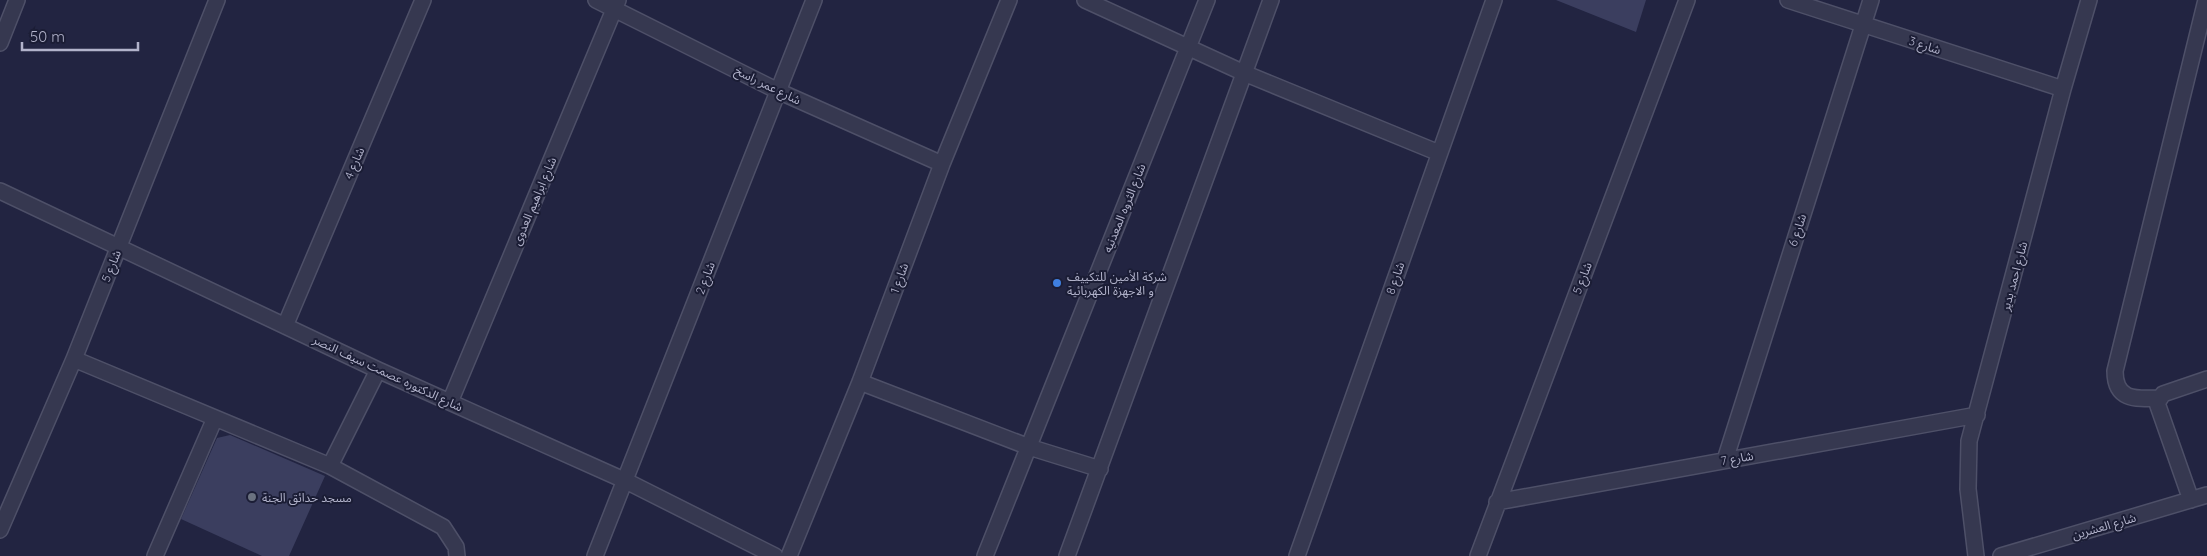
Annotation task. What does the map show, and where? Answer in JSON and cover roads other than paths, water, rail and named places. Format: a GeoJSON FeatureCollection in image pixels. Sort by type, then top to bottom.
{"type":"FeatureCollection","features":[{"type":"Feature","properties":{"kind":"street"},"geometry":{"type":"LineString","coordinates":[[0,43],[17,0]]}},
{"type":"Feature","properties":{"kind":"street","name":"شارع 5"},"geometry":{"type":"LineString","coordinates":[[0,530],[74,359],[218,0]]}},
{"type":"Feature","properties":{"kind":"street","name":"شارع 4"},"geometry":{"type":"LineString","coordinates":[[285,326],[423,0]]}},
{"type":"Feature","properties":{"kind":"street","name":"شارع عمر راسخ"},"geometry":{"type":"LineString","coordinates":[[596,0],[616,4],[778,91],[942,164]]}},
{"type":"Feature","properties":{"kind":"street","name":"شارع 2"},"geometry":{"type":"LineString","coordinates":[[595,556],[814,0]]}},
{"type":"Feature","properties":{"kind":"street","name":"شارع 1"},"geometry":{"type":"LineString","coordinates":[[789,556],[860,382],[942,164],[1009,0]]}},
{"type":"Feature","properties":{"kind":"street"},"geometry":{"type":"LineString","coordinates":[[1085,0],[1244,73],[1439,153]]}},
{"type":"Feature","properties":{"kind":"street","name":"شارع الثروه المعدنيه"},"geometry":{"type":"LineString","coordinates":[[985,556],[1207,0]]}},
{"type":"Feature","properties":{"kind":"street"},"geometry":{"type":"LineString","coordinates":[[1067,556],[1272,0]]}},
{"type":"Feature","properties":{"kind":"street","name":"شارع 8"},"geometry":{"type":"LineString","coordinates":[[1297,556],[1494,0]]}},
{"type":"Feature","properties":{"kind":"street","name":"شارع 5"},"geometry":{"type":"LineString","coordinates":[[1478,556],[1687,0]]}},
{"type":"Feature","properties":{"kind":"street","name":"شارع 3"},"geometry":{"type":"LineString","coordinates":[[1788,0],[2062,89]]}},
{"type":"Feature","properties":{"kind":"street","name":"شارع 6"},"geometry":{"type":"LineString","coordinates":[[1724,460],[1871,0]]}},
{"type":"Feature","properties":{"kind":"street","name":"شارع احمد بدير"},"geometry":{"type":"LineString","coordinates":[[1976,556],[1968,466],[1969,441],[2062,89],[2089,0]]}},
{"type":"Feature","properties":{"kind":"street"},"geometry":{"type":"LineString","coordinates":[[2206,0],[2115,371],[2117,387],[2130,397],[2159,398],[2207,379]]}},
{"type":"Feature","properties":{"kind":"street","name":"شارع ابراهيم العدوى"},"geometry":{"type":"LineString","coordinates":[[450,402],[616,4]]}},
{"type":"Feature","properties":{"kind":"street","name":"شارع الدكتوره عصمت سيف النصر"},"geometry":{"type":"LineString","coordinates":[[0,192],[119,246],[378,370],[626,481],[775,556]]}},
{"type":"Feature","properties":{"kind":"street"},"geometry":{"type":"LineString","coordinates":[[74,359],[330,466],[443,527],[456,547],[457,556]]}},
{"type":"Feature","properties":{"kind":"street"},"geometry":{"type":"LineString","coordinates":[[330,466],[378,370]]}},
{"type":"Feature","properties":{"kind":"street"},"geometry":{"type":"LineString","coordinates":[[860,382],[1029,447],[1100,469]]}},
{"type":"Feature","properties":{"kind":"street"},"geometry":{"type":"LineString","coordinates":[[2159,398],[2159,409],[2191,500]]}},
{"type":"Feature","properties":{"kind":"street","name":"شارع 7"},"geometry":{"type":"LineString","coordinates":[[1497,502],[1977,415]]}},
{"type":"Feature","properties":{"kind":"street"},"geometry":{"type":"LineString","coordinates":[[155,556],[215,418]]}},
{"type":"Feature","properties":{"kind":"street","name":"شارع العشرين"},"geometry":{"type":"LineString","coordinates":[[2001,556],[2207,495]]}},
{"type":"Feature","properties":{"kind":"place","name":"شركة الأمين للتكييف و الاجهزة الكهربائية"},"geometry":{"type":"Point","coordinates":[1057,283]}},
{"type":"Feature","properties":{"kind":"place","name":"مسجد حدائق الجنة"},"geometry":{"type":"Point","coordinates":[252,497]}}]}
